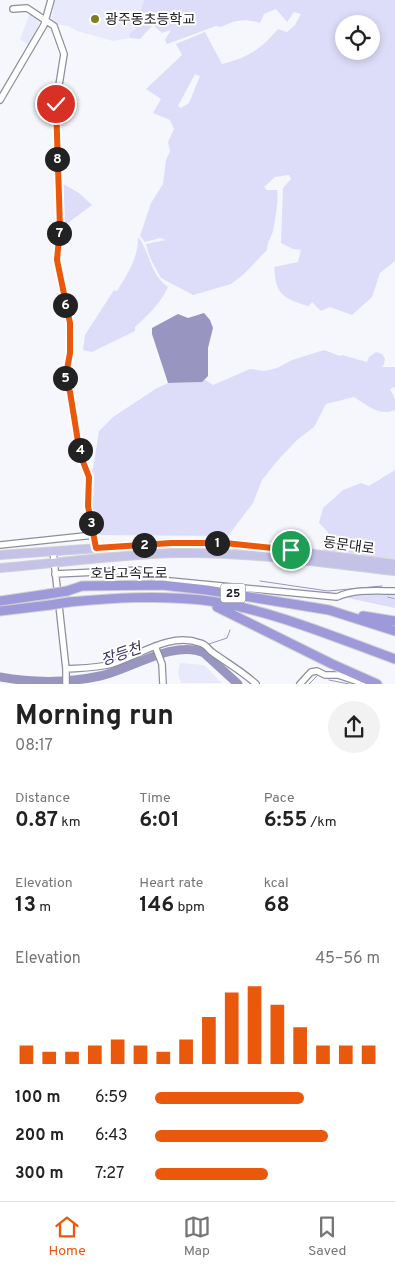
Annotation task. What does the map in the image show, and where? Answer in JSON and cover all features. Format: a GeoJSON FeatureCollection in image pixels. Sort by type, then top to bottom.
{"type":"FeatureCollection","features":[{"type":"Feature","properties":{"kind":"highway","name":"호남고속도로"},"geometry":{"type":"LineString","coordinates":[[0,601],[66,591],[82,586],[162,586],[258,597],[395,621]]}},
{"type":"Feature","properties":{"kind":"highway","name":"호남고속도로"},"geometry":{"type":"LineString","coordinates":[[0,611],[136,596],[203,600],[257,612],[395,659]]}},
{"type":"Feature","properties":{"kind":"highway","name":"호남고속도로"},"geometry":{"type":"LineString","coordinates":[[258,597],[329,610],[395,631]]}},
{"type":"Feature","properties":{"kind":"highway","name":"호남고속도로"},"geometry":{"type":"LineString","coordinates":[[203,600],[332,664],[377,684]]}},
{"type":"Feature","properties":{"kind":"main road","name":"동문대로"},"geometry":{"type":"LineString","coordinates":[[0,556],[171,543],[225,543],[395,564]]}},
{"type":"Feature","properties":{"kind":"main road","name":"동문대로"},"geometry":{"type":"LineString","coordinates":[[0,568],[156,554],[201,553],[291,559],[395,572]]}},
{"type":"Feature","properties":{"kind":"street"},"geometry":{"type":"LineString","coordinates":[[0,100],[46,20],[51,0]]}},
{"type":"Feature","properties":{"kind":"street"},"geometry":{"type":"LineString","coordinates":[[13,9],[27,8],[54,26],[64,54],[56,104],[60,228],[57,260],[70,323],[70,353],[65,380],[70,392],[80,454],[89,477],[88,506],[96,548]]}},
{"type":"Feature","properties":{"kind":"street"},"geometry":{"type":"LineString","coordinates":[[0,544],[94,535]]}},
{"type":"Feature","properties":{"kind":"street"},"geometry":{"type":"LineString","coordinates":[[53,551],[66,684]]}},
{"type":"Feature","properties":{"kind":"street"},"geometry":{"type":"LineString","coordinates":[[55,574],[140,570],[160,580],[337,597],[343,594],[372,590],[395,591]]}},
{"type":"Feature","properties":{"kind":"street"},"geometry":{"type":"LineString","coordinates":[[66,671],[112,664],[178,641],[203,643],[213,653],[243,672],[256,684]]}},
{"type":"Feature","properties":{"kind":"street"},"geometry":{"type":"LineString","coordinates":[[156,648],[161,661],[163,684]]}},
{"type":"Feature","properties":{"kind":"street"},"geometry":{"type":"LineString","coordinates":[[300,684],[311,672],[317,671],[325,675],[338,675],[365,684]]}},
{"type":"Feature","properties":{"kind":"shaded area","name":"광주동초등학교"},"geometry":{"type":"Polygon","coordinates":[[[55,0],[144,0],[135,29],[129,34],[130,38],[113,41],[51,22],[55,0]]]}},
{"type":"Feature","properties":{"kind":"shaded area"},"geometry":{"type":"Polygon","coordinates":[[[144,0],[395,0],[395,261],[380,273],[372,297],[352,315],[330,307],[321,311],[312,302],[309,306],[296,302],[283,295],[278,288],[274,267],[298,262],[301,250],[293,249],[281,243],[283,188],[291,179],[289,175],[275,177],[264,187],[267,190],[277,190],[273,231],[267,250],[243,275],[231,284],[193,295],[161,278],[150,258],[146,244],[166,240],[160,238],[145,242],[140,236],[151,203],[163,184],[166,160],[170,151],[168,142],[174,129],[170,120],[153,113],[161,99],[146,89],[182,55],[176,44],[205,32],[222,64],[240,59],[253,52],[278,29],[287,32],[295,25],[301,14],[294,12],[287,22],[276,9],[264,14],[260,23],[244,20],[235,21],[167,44],[165,40],[171,30],[162,33],[153,25],[140,39],[130,38],[129,34],[135,29],[144,0]],[[195,74],[178,106],[181,108],[189,103],[200,76],[195,74]]]}},
{"type":"Feature","properties":{"kind":"shaded area"},"geometry":{"type":"Polygon","coordinates":[[[30,13],[41,20],[28,45],[20,39],[30,13]]]}},
{"type":"Feature","properties":{"kind":"shaded area"},"geometry":{"type":"Polygon","coordinates":[[[60,182],[79,193],[92,205],[60,229],[60,182]]]}},
{"type":"Feature","properties":{"kind":"shaded area"},"geometry":{"type":"Polygon","coordinates":[[[138,237],[153,269],[168,287],[158,304],[135,327],[135,331],[92,352],[83,350],[85,335],[114,290],[117,291],[132,266],[138,245],[138,237]]]}},
{"type":"Feature","properties":{"kind":"shaded area"},"geometry":{"type":"Polygon","coordinates":[[[204,313],[210,320],[213,328],[208,348],[208,376],[202,382],[168,383],[152,334],[152,328],[178,314],[188,318],[204,313]]]}},
{"type":"Feature","properties":{"kind":"shaded area"},"geometry":{"type":"Polygon","coordinates":[[[324,350],[367,362],[369,357],[376,352],[382,354],[385,359],[382,367],[395,367],[395,387],[390,389],[395,399],[395,410],[389,412],[379,411],[354,397],[326,404],[314,427],[297,440],[262,480],[253,503],[228,536],[96,535],[92,520],[89,472],[93,469],[99,431],[113,417],[157,388],[168,383],[201,382],[204,379],[213,385],[250,369],[264,371],[277,368],[292,360],[324,350]]]}},
{"type":"Feature","properties":{"kind":"shaded area"},"geometry":{"type":"Polygon","coordinates":[[[395,470],[395,559],[323,551],[330,538],[327,531],[319,523],[323,508],[343,490],[361,483],[369,486],[395,470]]]}},
{"type":"Feature","properties":{"kind":"shaded area"},"geometry":{"type":"Polygon","coordinates":[[[395,594],[395,598],[389,596],[389,598],[395,600],[395,608],[348,598],[349,596],[395,594]]]}},
{"type":"Feature","properties":{"kind":"shaded area"},"geometry":{"type":"Polygon","coordinates":[[[180,663],[204,665],[222,683],[181,683],[178,673],[180,663]]]}},
{"type":"Feature","properties":{"kind":"waterway"},"geometry":{"type":"LineString","coordinates":[[260,581],[328,591],[382,586]]}},
{"type":"Feature","properties":{"kind":"waterway"},"geometry":{"type":"LineString","coordinates":[[388,597],[395,599]]}},
{"type":"Feature","properties":{"kind":"waterway"},"geometry":{"type":"LineString","coordinates":[[209,644],[227,638],[230,630]]}},
{"type":"Feature","properties":{"kind":"waterway","name":"장등천"},"geometry":{"type":"LineString","coordinates":[[0,677],[25,680],[75,680],[112,673],[166,653],[192,650],[204,653],[238,684]]}},
{"type":"Feature","properties":{"kind":"waterway"},"geometry":{"type":"LineString","coordinates":[[309,684],[318,675]]}},
{"type":"Feature","properties":{"kind":"waterway"},"geometry":{"type":"LineString","coordinates":[[329,680],[349,684]]}},
{"type":"Feature","properties":{"kind":"place","name":"광주동초등학교"},"geometry":{"type":"Point","coordinates":[95,19]}},
{"type":"Feature","properties":{"kind":"route"},"geometry":{"type":"LineString","coordinates":[[56,104],[60,228],[57,239],[57,260],[70,323],[70,353],[65,380],[70,392],[80,454],[89,477],[88,506],[96,548],[171,543],[225,543],[291,550]]}}]}
